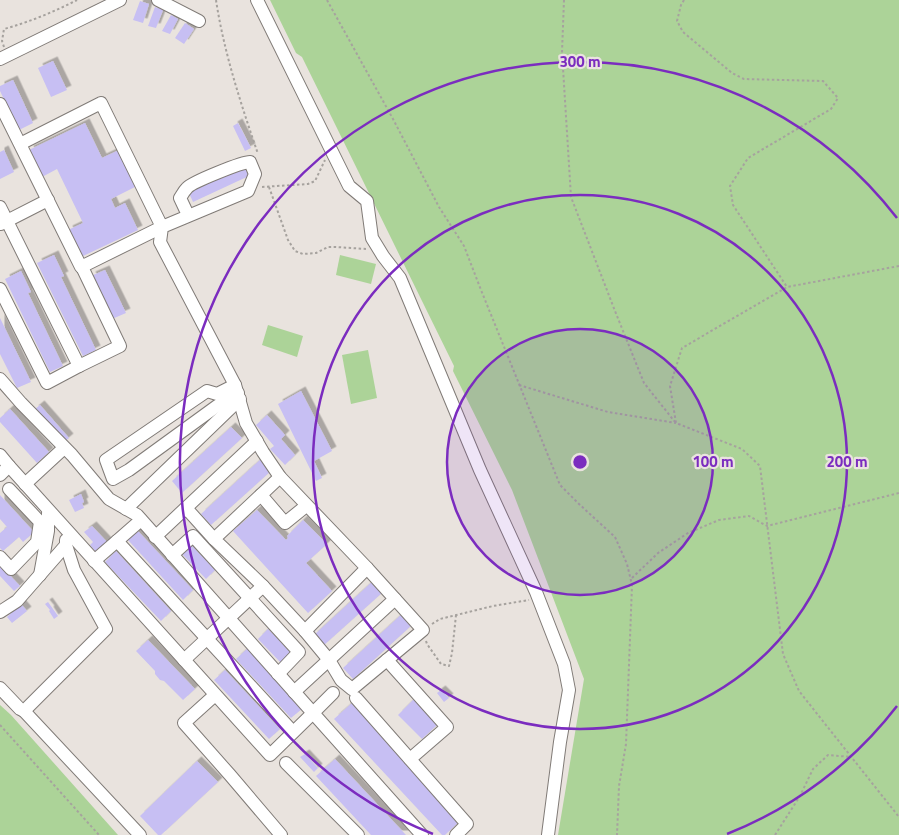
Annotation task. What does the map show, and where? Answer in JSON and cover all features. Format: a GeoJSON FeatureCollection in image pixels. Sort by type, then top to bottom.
{"type":"FeatureCollection","features":[{"type":"Feature","properties":{"kind":"street"},"geometry":{"type":"LineString","coordinates":[[4,58],[120,0]]}},
{"type":"Feature","properties":{"kind":"street"},"geometry":{"type":"LineString","coordinates":[[158,0],[199,21]]}},
{"type":"Feature","properties":{"kind":"street"},"geometry":{"type":"LineString","coordinates":[[257,0],[349,186],[367,201],[372,238],[400,278],[480,470],[539,599],[564,664],[568,690],[548,835]]}},
{"type":"Feature","properties":{"kind":"street"},"geometry":{"type":"LineString","coordinates":[[0,104],[120,346],[47,383],[0,289]]}},
{"type":"Feature","properties":{"kind":"street"},"geometry":{"type":"LineString","coordinates":[[20,144],[101,104],[162,227],[160,242],[238,392],[246,423],[263,452],[280,477],[306,506],[424,630],[352,689],[341,680],[329,660],[263,586],[214,539],[186,508]]}},
{"type":"Feature","properties":{"kind":"street"},"geometry":{"type":"LineString","coordinates":[[82,267],[188,215],[248,191],[255,174],[250,162],[243,158],[187,187],[180,198],[188,215]]}},
{"type":"Feature","properties":{"kind":"street"},"geometry":{"type":"LineString","coordinates":[[3,223],[48,200]]}},
{"type":"Feature","properties":{"kind":"street"},"geometry":{"type":"LineString","coordinates":[[0,207],[3,223],[79,366]]}},
{"type":"Feature","properties":{"kind":"street"},"geometry":{"type":"LineString","coordinates":[[0,379],[109,499],[141,520],[422,835]]}},
{"type":"Feature","properties":{"kind":"street"},"geometry":{"type":"LineString","coordinates":[[207,391],[216,394],[238,392],[129,470],[113,479],[106,460],[207,391]]}},
{"type":"Feature","properties":{"kind":"street"},"geometry":{"type":"LineString","coordinates":[[126,509],[238,392]]}},
{"type":"Feature","properties":{"kind":"street"},"geometry":{"type":"LineString","coordinates":[[155,537],[257,441]]}},
{"type":"Feature","properties":{"kind":"street"},"geometry":{"type":"LineString","coordinates":[[26,484],[64,448]]}},
{"type":"Feature","properties":{"kind":"street"},"geometry":{"type":"LineString","coordinates":[[0,455],[4,470],[26,484],[270,755],[333,693]]}},
{"type":"Feature","properties":{"kind":"street"},"geometry":{"type":"LineString","coordinates":[[214,539],[280,477]]}},
{"type":"Feature","properties":{"kind":"street"},"geometry":{"type":"LineString","coordinates":[[0,558],[11,569],[37,542],[40,522],[9,489]]}},
{"type":"Feature","properties":{"kind":"street"},"geometry":{"type":"LineString","coordinates":[[261,495],[285,523],[306,506]]}},
{"type":"Feature","properties":{"kind":"street"},"geometry":{"type":"LineString","coordinates":[[40,575],[48,531],[48,510]]}},
{"type":"Feature","properties":{"kind":"street"},"geometry":{"type":"LineString","coordinates":[[94,561],[141,520]]}},
{"type":"Feature","properties":{"kind":"street"},"geometry":{"type":"LineString","coordinates":[[24,711],[106,629],[74,570],[66,545],[67,531]]}},
{"type":"Feature","properties":{"kind":"street"},"geometry":{"type":"LineString","coordinates":[[67,531],[80,574]]}},
{"type":"Feature","properties":{"kind":"street"},"geometry":{"type":"LineString","coordinates":[[172,555],[193,536],[299,652],[278,674]]}},
{"type":"Feature","properties":{"kind":"street"},"geometry":{"type":"LineString","coordinates":[[117,541],[293,732]]}},
{"type":"Feature","properties":{"kind":"street"},"geometry":{"type":"LineString","coordinates":[[0,612],[17,601],[66,545]]}},
{"type":"Feature","properties":{"kind":"street"},"geometry":{"type":"LineString","coordinates":[[305,632],[367,568]]}},
{"type":"Feature","properties":{"kind":"street"},"geometry":{"type":"LineString","coordinates":[[184,660],[263,586]]}},
{"type":"Feature","properties":{"kind":"street"},"geometry":{"type":"LineString","coordinates":[[294,692],[395,599]]}},
{"type":"Feature","properties":{"kind":"street"},"geometry":{"type":"LineString","coordinates":[[387,660],[446,728],[410,759]]}},
{"type":"Feature","properties":{"kind":"street"},"geometry":{"type":"LineString","coordinates":[[0,688],[24,711],[140,835]]}},
{"type":"Feature","properties":{"kind":"street"},"geometry":{"type":"LineString","coordinates":[[215,695],[184,723],[230,774],[280,835]]}},
{"type":"Feature","properties":{"kind":"street"},"geometry":{"type":"LineString","coordinates":[[356,698],[467,824],[456,835]]}},
{"type":"Feature","properties":{"kind":"street"},"geometry":{"type":"LineString","coordinates":[[286,763],[358,835]]}},
{"type":"Feature","properties":{"kind":"path"},"geometry":{"type":"LineString","coordinates":[[4,58],[2,41],[4,29],[23,24],[78,0]]}},
{"type":"Feature","properties":{"kind":"path"},"geometry":{"type":"LineString","coordinates":[[216,0],[220,28],[258,154]]}},
{"type":"Feature","properties":{"kind":"path"},"geometry":{"type":"LineString","coordinates":[[327,0],[439,207],[464,246],[560,485],[615,537],[628,564],[632,585],[626,744],[619,786],[617,835]]}},
{"type":"Feature","properties":{"kind":"path"},"geometry":{"type":"LineString","coordinates":[[564,0],[562,52],[571,197],[644,383],[676,424]]}},
{"type":"Feature","properties":{"kind":"path"},"geometry":{"type":"LineString","coordinates":[[684,0],[677,21],[684,32],[732,73],[744,79],[823,81],[838,98],[831,109],[748,158],[730,186],[733,205],[787,287]]}},
{"type":"Feature","properties":{"kind":"path"},"geometry":{"type":"LineString","coordinates":[[248,191],[257,188],[308,184],[315,181],[324,160],[334,154]]}},
{"type":"Feature","properties":{"kind":"path"},"geometry":{"type":"LineString","coordinates":[[269,187],[284,232],[295,251],[303,254],[316,253],[336,247],[380,251]]}},
{"type":"Feature","properties":{"kind":"path"},"geometry":{"type":"LineString","coordinates":[[676,424],[670,386],[682,348],[787,287],[899,266]]}},
{"type":"Feature","properties":{"kind":"path"},"geometry":{"type":"LineString","coordinates":[[519,384],[608,412],[676,424],[742,449],[760,466],[783,654],[799,691],[899,817]]}},
{"type":"Feature","properties":{"kind":"path"},"geometry":{"type":"LineString","coordinates":[[631,579],[658,553],[688,533],[719,520],[749,516],[768,526],[899,493]]}},
{"type":"Feature","properties":{"kind":"path"},"geometry":{"type":"LineString","coordinates":[[456,615],[449,666],[441,664],[427,644],[424,630],[440,619],[456,615],[493,606],[539,599]]}},
{"type":"Feature","properties":{"kind":"path"},"geometry":{"type":"LineString","coordinates":[[0,725],[99,835]]}},
{"type":"Feature","properties":{"kind":"path"},"geometry":{"type":"LineString","coordinates":[[775,835],[800,796],[813,769],[828,755],[851,757]]}},
{"type":"Feature","properties":{"kind":"green space"},"geometry":{"type":"Polygon","coordinates":[[[270,0],[899,0],[899,835],[558,835],[584,679],[512,490],[453,371],[454,366],[302,57],[296,53],[270,0]]]}},
{"type":"Feature","properties":{"kind":"green space"},"geometry":{"type":"Polygon","coordinates":[[[340,255],[376,264],[371,284],[336,275],[340,255]]]}},
{"type":"Feature","properties":{"kind":"green space"},"geometry":{"type":"Polygon","coordinates":[[[268,325],[303,336],[297,357],[262,345],[268,325]]]}},
{"type":"Feature","properties":{"kind":"green space"},"geometry":{"type":"Polygon","coordinates":[[[368,350],[377,398],[351,404],[342,355],[368,350]]]}},
{"type":"Feature","properties":{"kind":"green space"},"geometry":{"type":"Polygon","coordinates":[[[0,705],[11,715],[118,835],[0,835],[0,705]]]}},
{"type":"Feature","properties":{"kind":"building"},"geometry":{"type":"Polygon","coordinates":[[[140,1],[149,4],[143,23],[133,20],[140,1]]]}},
{"type":"Feature","properties":{"kind":"building"},"geometry":{"type":"Polygon","coordinates":[[[155,7],[163,10],[156,28],[148,26],[155,7]]]}},
{"type":"Feature","properties":{"kind":"building"},"geometry":{"type":"Polygon","coordinates":[[[171,15],[178,19],[170,34],[162,31],[171,15]]]}},
{"type":"Feature","properties":{"kind":"building"},"geometry":{"type":"Polygon","coordinates":[[[185,23],[194,29],[184,44],[175,38],[185,23]]]}},
{"type":"Feature","properties":{"kind":"building"},"geometry":{"type":"Polygon","coordinates":[[[53,61],[67,90],[51,97],[38,68],[53,61]]]}},
{"type":"Feature","properties":{"kind":"building"},"geometry":{"type":"Polygon","coordinates":[[[13,80],[33,123],[19,130],[0,91],[0,86],[13,80]]]}},
{"type":"Feature","properties":{"kind":"building"},"geometry":{"type":"Polygon","coordinates":[[[85,123],[102,158],[119,150],[137,186],[111,199],[115,208],[125,203],[138,230],[81,257],[68,230],[83,223],[57,169],[42,177],[29,150],[85,123]]]}},
{"type":"Feature","properties":{"kind":"building"},"geometry":{"type":"Polygon","coordinates":[[[238,123],[251,148],[245,151],[233,126],[238,123]]]}},
{"type":"Feature","properties":{"kind":"building"},"geometry":{"type":"Polygon","coordinates":[[[4,150],[14,172],[0,179],[0,152],[4,150]]]}},
{"type":"Feature","properties":{"kind":"building"},"geometry":{"type":"Polygon","coordinates":[[[247,165],[251,175],[193,202],[189,193],[247,165]]]}},
{"type":"Feature","properties":{"kind":"building"},"geometry":{"type":"Polygon","coordinates":[[[54,255],[64,276],[61,277],[96,350],[83,356],[37,263],[54,255]]]}},
{"type":"Feature","properties":{"kind":"building"},"geometry":{"type":"Polygon","coordinates":[[[105,270],[126,313],[112,319],[91,276],[105,270]]]}},
{"type":"Feature","properties":{"kind":"building"},"geometry":{"type":"Polygon","coordinates":[[[21,271],[31,292],[28,293],[63,366],[50,372],[5,279],[21,271]]]}},
{"type":"Feature","properties":{"kind":"building"},"geometry":{"type":"Polygon","coordinates":[[[0,318],[31,382],[17,388],[0,354],[0,318]]]}},
{"type":"Feature","properties":{"kind":"building"},"geometry":{"type":"Polygon","coordinates":[[[301,391],[332,451],[314,461],[322,478],[316,481],[278,404],[301,391]]]}},
{"type":"Feature","properties":{"kind":"building"},"geometry":{"type":"Polygon","coordinates":[[[40,405],[69,438],[63,443],[34,410],[40,405]]]}},
{"type":"Feature","properties":{"kind":"building"},"geometry":{"type":"Polygon","coordinates":[[[10,409],[49,452],[37,463],[0,422],[0,418],[10,409]]]}},
{"type":"Feature","properties":{"kind":"building"},"geometry":{"type":"Polygon","coordinates":[[[267,415],[285,435],[281,439],[295,455],[285,465],[270,449],[274,446],[256,425],[267,415]]]}},
{"type":"Feature","properties":{"kind":"building"},"geometry":{"type":"Polygon","coordinates":[[[231,427],[242,438],[182,493],[172,481],[231,427]]]}},
{"type":"Feature","properties":{"kind":"building"},"geometry":{"type":"Polygon","coordinates":[[[261,459],[272,470],[211,525],[201,514],[261,459]]]}},
{"type":"Feature","properties":{"kind":"building"},"geometry":{"type":"Polygon","coordinates":[[[81,494],[84,508],[75,512],[69,500],[81,494]]]}},
{"type":"Feature","properties":{"kind":"building"},"geometry":{"type":"Polygon","coordinates":[[[0,495],[34,532],[23,542],[19,537],[3,551],[0,548],[0,533],[7,527],[0,519],[0,495]]]}},
{"type":"Feature","properties":{"kind":"building"},"geometry":{"type":"Polygon","coordinates":[[[257,510],[286,540],[287,536],[303,520],[327,544],[306,563],[332,591],[308,613],[233,531],[257,510]]]}},
{"type":"Feature","properties":{"kind":"building"},"geometry":{"type":"Polygon","coordinates":[[[92,526],[107,542],[96,552],[90,545],[93,542],[84,532],[92,526]]]}},
{"type":"Feature","properties":{"kind":"building"},"geometry":{"type":"Polygon","coordinates":[[[138,531],[193,590],[183,600],[128,540],[138,531]]]}},
{"type":"Feature","properties":{"kind":"building"},"geometry":{"type":"Polygon","coordinates":[[[191,545],[215,570],[206,579],[182,554],[191,545]]]}},
{"type":"Feature","properties":{"kind":"building"},"geometry":{"type":"Polygon","coordinates":[[[116,551],[171,611],[161,621],[105,562],[116,551]]]}},
{"type":"Feature","properties":{"kind":"building"},"geometry":{"type":"Polygon","coordinates":[[[0,565],[20,586],[14,591],[0,576],[0,565]]]}},
{"type":"Feature","properties":{"kind":"building"},"geometry":{"type":"Polygon","coordinates":[[[373,581],[383,592],[323,646],[313,636],[373,581]]]}},
{"type":"Feature","properties":{"kind":"building"},"geometry":{"type":"Polygon","coordinates":[[[48,602],[58,616],[54,619],[45,604],[48,602]]]}},
{"type":"Feature","properties":{"kind":"building"},"geometry":{"type":"Polygon","coordinates":[[[21,604],[27,611],[12,623],[7,617],[21,604]]]}},
{"type":"Feature","properties":{"kind":"building"},"geometry":{"type":"Polygon","coordinates":[[[403,613],[413,624],[353,679],[343,668],[403,613]]]}},
{"type":"Feature","properties":{"kind":"building"},"geometry":{"type":"Polygon","coordinates":[[[268,629],[292,654],[282,664],[258,639],[268,629]]]}},
{"type":"Feature","properties":{"kind":"building"},"geometry":{"type":"Polygon","coordinates":[[[148,640],[195,689],[183,700],[164,681],[160,680],[155,671],[136,651],[148,640]]]}},
{"type":"Feature","properties":{"kind":"building"},"geometry":{"type":"Polygon","coordinates":[[[248,648],[303,708],[291,718],[236,659],[248,648]]]}},
{"type":"Feature","properties":{"kind":"building"},"geometry":{"type":"Polygon","coordinates":[[[225,670],[280,729],[269,739],[214,680],[225,670]]]}},
{"type":"Feature","properties":{"kind":"building"},"geometry":{"type":"Polygon","coordinates":[[[441,690],[449,698],[444,702],[437,693],[441,690]]]}},
{"type":"Feature","properties":{"kind":"building"},"geometry":{"type":"Polygon","coordinates":[[[414,699],[437,725],[422,739],[398,715],[414,699]]]}},
{"type":"Feature","properties":{"kind":"building"},"geometry":{"type":"Polygon","coordinates":[[[352,703],[461,820],[445,835],[442,835],[334,719],[352,703]]]}},
{"type":"Feature","properties":{"kind":"building"},"geometry":{"type":"Polygon","coordinates":[[[305,754],[318,768],[314,772],[300,757],[305,754]]]}},
{"type":"Feature","properties":{"kind":"building"},"geometry":{"type":"Polygon","coordinates":[[[335,759],[406,835],[371,835],[316,776],[335,759]]]}},
{"type":"Feature","properties":{"kind":"building"},"geometry":{"type":"Polygon","coordinates":[[[197,761],[218,782],[161,835],[158,835],[140,816],[197,761]]]}}]}
